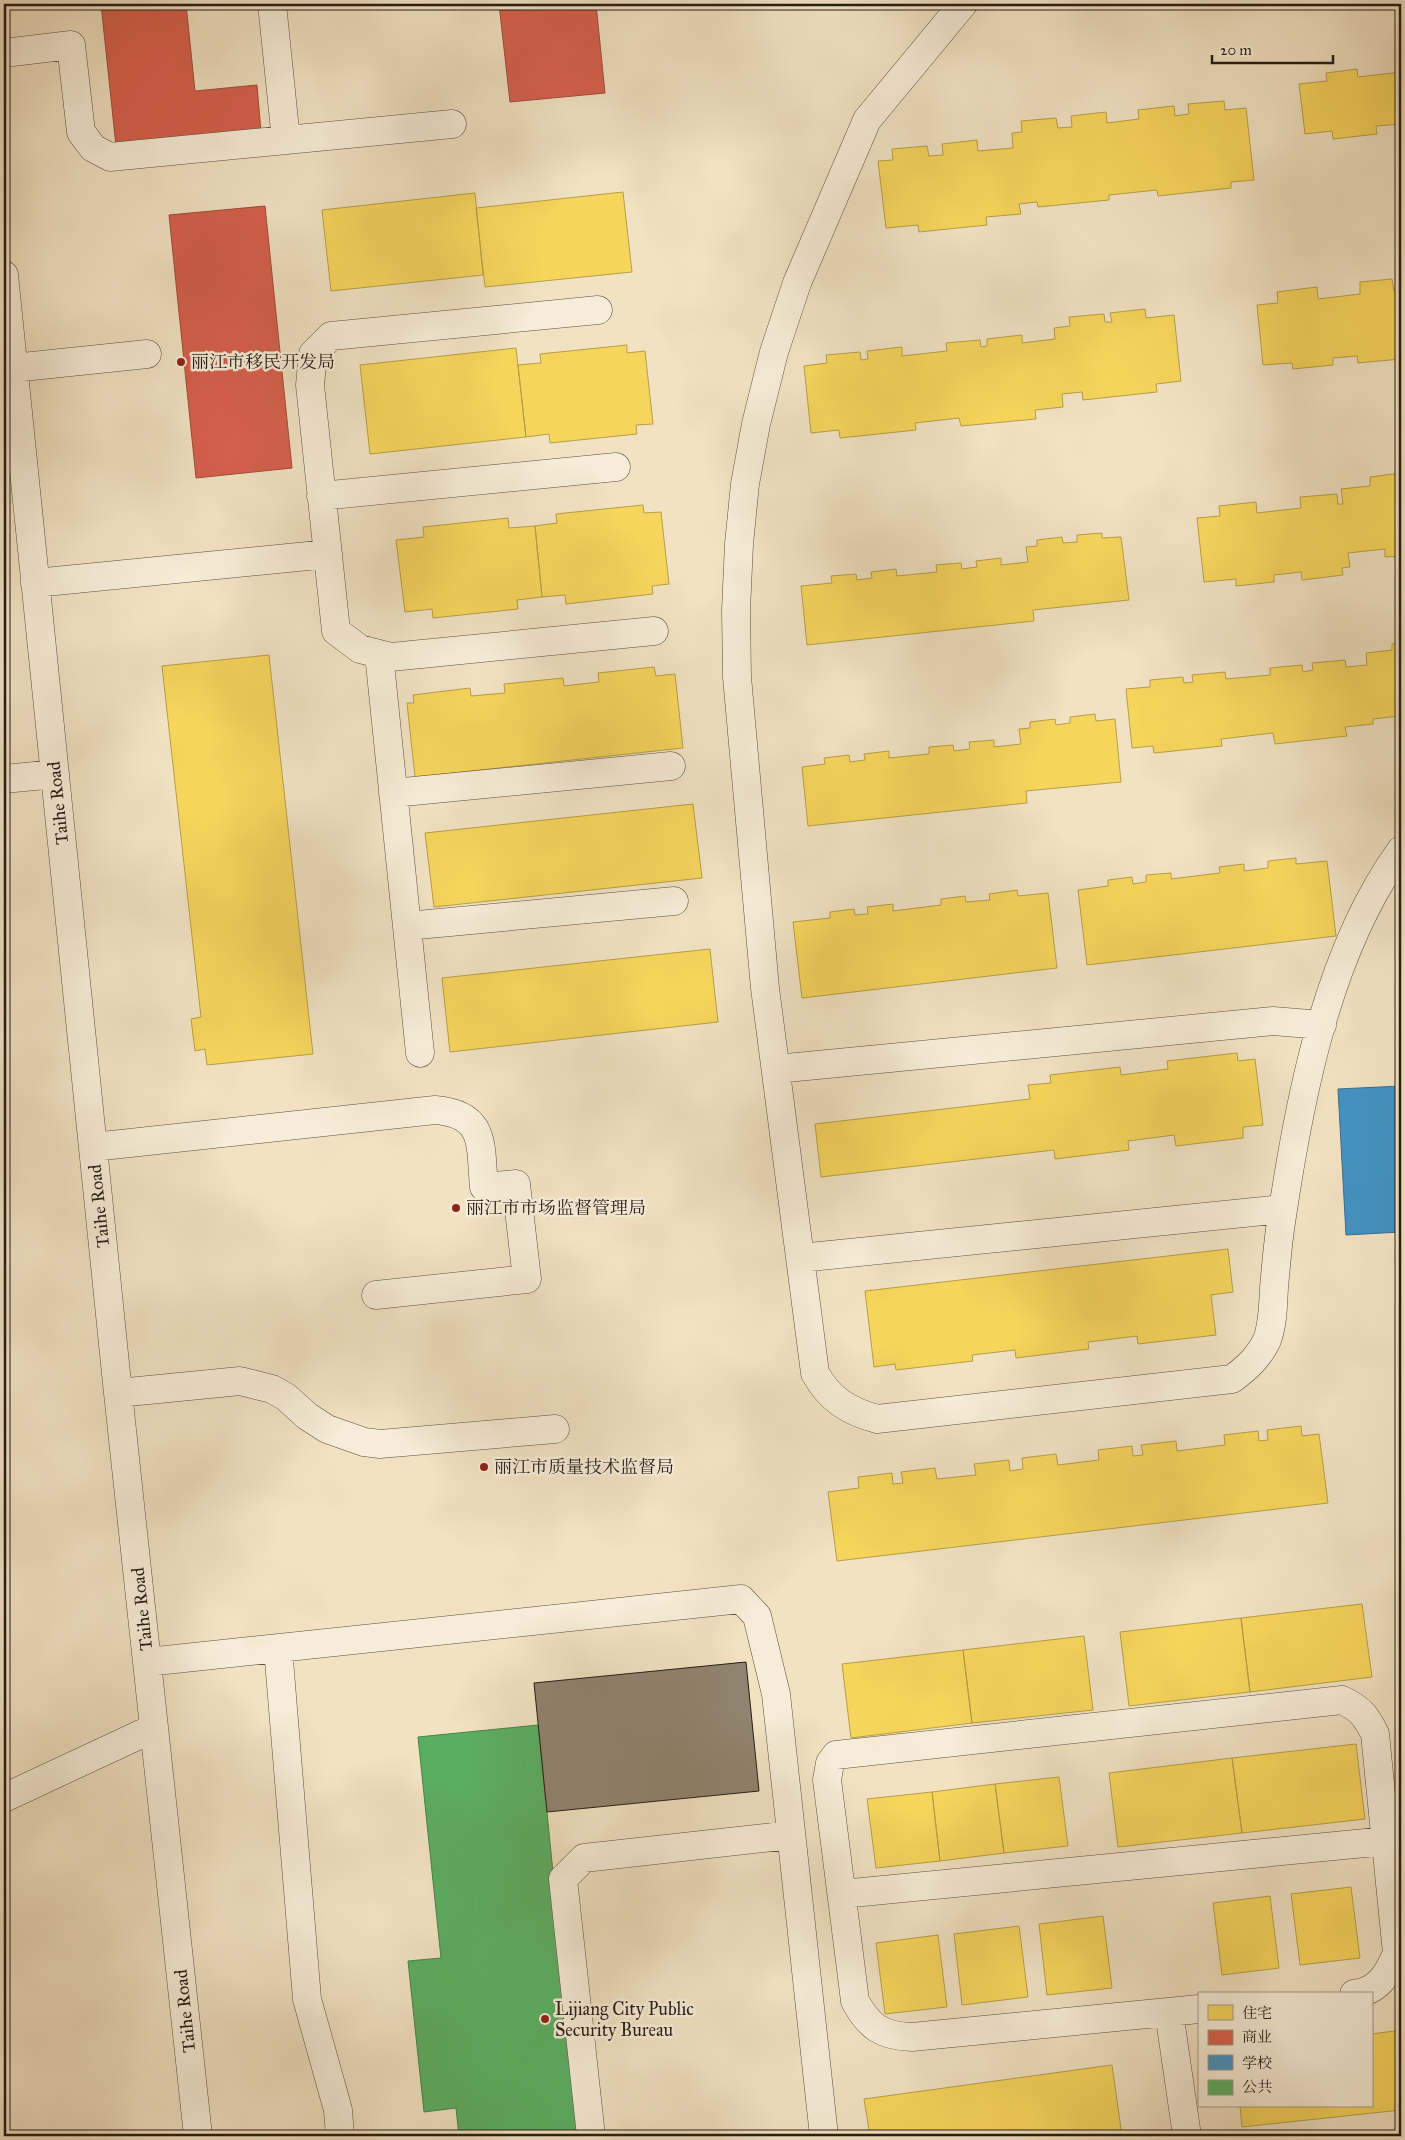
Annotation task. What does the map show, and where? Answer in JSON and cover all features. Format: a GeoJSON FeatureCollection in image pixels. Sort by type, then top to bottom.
{"type":"FeatureCollection","features":[{"type":"Feature","properties":{"kind":"street"},"geometry":{"type":"LineString","coordinates":[[272,4],[286,140]]}},
{"type":"Feature","properties":{"kind":"street"},"geometry":{"type":"LineString","coordinates":[[963,4],[868,120],[797,283],[774,352],[756,424],[739,544],[736,610],[737,677],[765,988],[815,1372],[823,1388],[848,1409],[877,1419],[1232,1379],[1247,1368],[1259,1354],[1269,1331],[1283,1209],[1298,1115],[1322,1025],[1340,970],[1356,930],[1386,871],[1401,850]]}},
{"type":"Feature","properties":{"kind":"street"},"geometry":{"type":"LineString","coordinates":[[4,53],[71,45],[81,132],[93,148],[110,157],[452,124]]}},
{"type":"Feature","properties":{"kind":"street","name":"Taihe Road"},"geometry":{"type":"LineString","coordinates":[[4,275],[118,1393],[198,2136]]}},
{"type":"Feature","properties":{"kind":"street"},"geometry":{"type":"LineString","coordinates":[[598,310],[331,336],[313,354],[310,385],[336,631],[360,649],[391,657],[654,630]]}},
{"type":"Feature","properties":{"kind":"street"},"geometry":{"type":"LineString","coordinates":[[13,368],[147,354]]}},
{"type":"Feature","properties":{"kind":"street"},"geometry":{"type":"LineString","coordinates":[[321,496],[616,467]]}},
{"type":"Feature","properties":{"kind":"street"},"geometry":{"type":"LineString","coordinates":[[35,583],[328,554]]}},
{"type":"Feature","properties":{"kind":"street"},"geometry":{"type":"LineString","coordinates":[[380,654],[420,1053]]}},
{"type":"Feature","properties":{"kind":"street"},"geometry":{"type":"LineString","coordinates":[[394,793],[671,766]]}},
{"type":"Feature","properties":{"kind":"street"},"geometry":{"type":"LineString","coordinates":[[4,779],[55,774]]}},
{"type":"Feature","properties":{"kind":"street"},"geometry":{"type":"LineString","coordinates":[[407,926],[674,901]]}},
{"type":"Feature","properties":{"kind":"street"},"geometry":{"type":"LineString","coordinates":[[776,1069],[1274,1021],[1322,1025]]}},
{"type":"Feature","properties":{"kind":"street"},"geometry":{"type":"LineString","coordinates":[[93,1147],[436,1110],[451,1111],[465,1118],[479,1134],[484,1187],[516,1184],[527,1279],[376,1295]]}},
{"type":"Feature","properties":{"kind":"street"},"geometry":{"type":"LineString","coordinates":[[800,1258],[1283,1209]]}},
{"type":"Feature","properties":{"kind":"street"},"geometry":{"type":"LineString","coordinates":[[118,1393],[240,1381],[256,1384],[286,1397],[307,1416],[327,1429],[349,1437],[380,1444],[555,1429]]}},
{"type":"Feature","properties":{"kind":"street"},"geometry":{"type":"LineString","coordinates":[[147,1662],[741,1599],[757,1616],[776,1694],[824,2136]]}},
{"type":"Feature","properties":{"kind":"street"},"geometry":{"type":"LineString","coordinates":[[278,1648],[307,1999],[338,2110],[340,2136]]}},
{"type":"Feature","properties":{"kind":"street"},"geometry":{"type":"LineString","coordinates":[[1198,2009],[912,2037],[885,2033],[873,2026],[862,2015],[855,2001],[827,1780],[830,1763],[836,1756],[1342,1700],[1355,1706],[1366,1716],[1375,1734],[1397,1953],[1387,1975],[1377,1985],[1366,1992]]}},
{"type":"Feature","properties":{"kind":"street"},"geometry":{"type":"LineString","coordinates":[[4,1798],[154,1728]]}},
{"type":"Feature","properties":{"kind":"street"},"geometry":{"type":"LineString","coordinates":[[591,2136],[563,1879],[584,1858],[791,1835]]}},
{"type":"Feature","properties":{"kind":"street"},"geometry":{"type":"LineString","coordinates":[[842,1894],[1386,1841]]}},
{"type":"Feature","properties":{"kind":"street"},"geometry":{"type":"LineString","coordinates":[[1169,2012],[1187,2136]]}},
{"type":"Feature","properties":{"kind":"building: 住宅"},"geometry":{"type":"Polygon","coordinates":[[[1357,69],[1358,77],[1401,72],[1401,124],[1376,126],[1377,134],[1333,139],[1332,131],[1305,134],[1299,84],[1327,81],[1326,73],[1357,69]]]}},
{"type":"Feature","properties":{"kind":"building: 住宅"},"geometry":{"type":"Polygon","coordinates":[[[1224,101],[1225,110],[1246,108],[1254,180],[1231,182],[1231,188],[1158,196],[1157,190],[1109,195],[1109,200],[1038,207],[1037,202],[1019,204],[1021,214],[986,217],[987,225],[919,232],[918,225],[886,228],[878,161],[893,160],[892,149],[927,146],[929,156],[943,155],[942,144],[977,140],[978,151],[1013,148],[1012,133],[1022,132],[1021,121],[1056,118],[1058,128],[1072,127],[1071,116],[1106,112],[1107,123],[1139,119],[1138,110],[1174,106],[1175,116],[1189,114],[1188,104],[1224,101]]]}},
{"type":"Feature","properties":{"kind":"building: 住宅"},"geometry":{"type":"Polygon","coordinates":[[[623,192],[632,272],[485,287],[476,208],[623,192]]]}},
{"type":"Feature","properties":{"kind":"building: 住宅"},"geometry":{"type":"Polygon","coordinates":[[[475,193],[483,275],[331,291],[322,210],[475,193]]]}},
{"type":"Feature","properties":{"kind":"building: 住宅"},"geometry":{"type":"Polygon","coordinates":[[[1392,279],[1394,291],[1401,290],[1401,359],[1358,363],[1357,356],[1333,358],[1333,365],[1293,369],[1292,363],[1263,365],[1257,305],[1278,303],[1277,292],[1317,287],[1318,299],[1360,294],[1360,282],[1392,279]]]}},
{"type":"Feature","properties":{"kind":"building: 住宅"},"geometry":{"type":"Polygon","coordinates":[[[1145,309],[1146,318],[1174,315],[1181,381],[1156,384],[1157,392],[1083,400],[1082,392],[1062,394],[1063,407],[1035,410],[1036,419],[961,426],[959,418],[915,423],[916,430],[840,438],[839,430],[811,433],[804,366],[827,363],[826,355],[860,352],[861,360],[868,359],[867,351],[902,347],[902,356],[947,351],[946,343],[980,340],[981,347],[987,346],[987,339],[1022,335],[1022,343],[1055,339],[1054,328],[1070,326],[1069,317],[1104,314],[1105,322],[1112,322],[1110,313],[1145,309]]]}},
{"type":"Feature","properties":{"kind":"building: 住宅"},"geometry":{"type":"Polygon","coordinates":[[[627,345],[627,353],[645,351],[653,424],[636,425],[637,434],[550,443],[549,434],[526,437],[518,365],[541,363],[540,354],[627,345]]]}},
{"type":"Feature","properties":{"kind":"building: 住宅"},"geometry":{"type":"Polygon","coordinates":[[[516,348],[526,437],[370,454],[360,365],[516,348]]]}},
{"type":"Feature","properties":{"kind":"building: 住宅"},"geometry":{"type":"Polygon","coordinates":[[[1401,473],[1401,556],[1385,557],[1385,549],[1348,553],[1350,567],[1342,568],[1343,575],[1302,580],[1301,572],[1274,575],[1274,582],[1236,586],[1236,579],[1204,582],[1197,518],[1220,516],[1219,506],[1256,502],[1257,513],[1301,508],[1300,497],[1337,494],[1338,504],[1343,504],[1341,489],[1370,486],[1370,477],[1401,473]]]}},
{"type":"Feature","properties":{"kind":"building: 住宅"},"geometry":{"type":"Polygon","coordinates":[[[643,505],[644,513],[661,512],[669,584],[652,586],[653,594],[566,604],[565,595],[542,597],[535,526],[557,523],[556,514],[643,505]]]}},
{"type":"Feature","properties":{"kind":"building: 住宅"},"geometry":{"type":"Polygon","coordinates":[[[508,518],[509,528],[535,526],[542,597],[517,600],[518,609],[433,618],[432,609],[405,612],[396,540],[424,537],[423,527],[508,518]]]}},
{"type":"Feature","properties":{"kind":"building: 住宅"},"geometry":{"type":"Polygon","coordinates":[[[1102,533],[1102,538],[1121,537],[1129,600],[1033,610],[1034,621],[807,645],[801,586],[832,583],[831,576],[856,574],[857,580],[872,578],[871,572],[896,569],[897,576],[937,572],[936,565],[961,563],[962,569],[977,567],[976,561],[1001,558],[1001,565],[1028,562],[1026,547],[1037,546],[1037,540],[1062,537],[1063,543],[1077,542],[1077,535],[1102,533]]]}},
{"type":"Feature","properties":{"kind":"building: 住宅"},"geometry":{"type":"Polygon","coordinates":[[[1401,643],[1401,724],[1399,716],[1373,719],[1373,724],[1345,727],[1347,736],[1275,744],[1273,733],[1221,739],[1222,746],[1154,753],[1153,746],[1132,748],[1126,689],[1150,687],[1150,680],[1183,677],[1184,683],[1193,682],[1192,675],[1225,672],[1226,679],[1270,675],[1270,668],[1302,665],[1303,672],[1313,670],[1312,663],[1345,660],[1346,667],[1367,665],[1366,653],[1392,650],[1392,644],[1401,643]]]}},
{"type":"Feature","properties":{"kind":"building: 住宅"},"geometry":{"type":"Polygon","coordinates":[[[269,655],[313,1054],[207,1065],[205,1049],[195,1051],[191,1019],[201,1017],[162,666],[269,655]]]}},
{"type":"Feature","properties":{"kind":"building: 住宅"},"geometry":{"type":"Polygon","coordinates":[[[654,667],[656,676],[675,674],[683,748],[415,777],[407,703],[414,703],[413,695],[470,688],[471,696],[505,693],[504,684],[563,678],[564,686],[599,682],[598,673],[654,667]]]}},
{"type":"Feature","properties":{"kind":"building: 住宅"},"geometry":{"type":"Polygon","coordinates":[[[1095,714],[1096,721],[1115,719],[1121,782],[1026,791],[1027,803],[808,826],[802,767],[825,764],[824,758],[849,755],[850,762],[865,760],[864,754],[889,751],[889,758],[929,754],[929,747],[953,745],[954,751],[970,749],[969,742],[994,740],[994,747],[1021,744],[1019,729],[1030,728],[1030,722],[1055,719],[1056,725],[1070,723],[1070,717],[1095,714]]]}},
{"type":"Feature","properties":{"kind":"building: 住宅"},"geometry":{"type":"Polygon","coordinates":[[[693,804],[702,878],[434,907],[425,833],[693,804]]]}},
{"type":"Feature","properties":{"kind":"building: 住宅"},"geometry":{"type":"Polygon","coordinates":[[[1296,858],[1296,864],[1327,861],[1336,936],[1087,965],[1078,890],[1108,886],[1108,880],[1132,877],[1133,884],[1146,882],[1146,875],[1171,873],[1171,879],[1220,873],[1219,867],[1244,864],[1244,871],[1268,868],[1268,861],[1296,858]]]}},
{"type":"Feature","properties":{"kind":"building: 住宅"},"geometry":{"type":"Polygon","coordinates":[[[1017,890],[1018,896],[1048,893],[1057,968],[802,998],[793,922],[830,918],[830,912],[854,909],[855,915],[868,914],[867,907],[893,904],[893,911],[941,905],[941,899],[965,896],[966,902],[990,900],[989,894],[1017,890]]]}},
{"type":"Feature","properties":{"kind":"building: 住宅"},"geometry":{"type":"Polygon","coordinates":[[[710,949],[718,1022],[450,1052],[442,978],[710,949]]]}},
{"type":"Feature","properties":{"kind":"building: 住宅"},"geometry":{"type":"Polygon","coordinates":[[[1237,1053],[1238,1061],[1255,1059],[1263,1125],[1243,1127],[1243,1138],[1176,1146],[1174,1135],[1128,1141],[1129,1150],[1055,1159],[1054,1150],[821,1177],[815,1124],[1030,1099],[1028,1085],[1051,1083],[1050,1075],[1120,1067],[1121,1075],[1168,1069],[1167,1061],[1237,1053]]]}},
{"type":"Feature","properties":{"kind":"building: 住宅"},"geometry":{"type":"Polygon","coordinates":[[[1228,1249],[1233,1292],[1211,1295],[1216,1335],[1138,1344],[1137,1336],[1088,1342],[1089,1349],[1016,1358],[1015,1350],[972,1355],[973,1361],[896,1370],[895,1364],[874,1367],[865,1291],[1228,1249]]]}},
{"type":"Feature","properties":{"kind":"building: 住宅"},"geometry":{"type":"Polygon","coordinates":[[[1301,1426],[1302,1436],[1319,1434],[1328,1503],[837,1561],[828,1492],[859,1488],[858,1477],[892,1473],[893,1484],[903,1483],[901,1472],[935,1468],[937,1479],[976,1475],[974,1464],[1009,1460],[1010,1471],[1023,1469],[1022,1458],[1056,1454],[1058,1465],[1099,1460],[1098,1450],[1132,1446],[1133,1456],[1143,1455],[1141,1445],[1176,1441],[1177,1451],[1225,1445],[1224,1435],[1258,1431],[1259,1441],[1268,1440],[1267,1430],[1301,1426]]]}},
{"type":"Feature","properties":{"kind":"building: 住宅"},"geometry":{"type":"Polygon","coordinates":[[[1362,1604],[1372,1677],[1250,1692],[1241,1618],[1362,1604]]]}},
{"type":"Feature","properties":{"kind":"building: 住宅"},"geometry":{"type":"Polygon","coordinates":[[[1241,1618],[1250,1692],[1129,1706],[1120,1632],[1241,1618]]]}},
{"type":"Feature","properties":{"kind":"building: 住宅"},"geometry":{"type":"Polygon","coordinates":[[[1084,1636],[1093,1710],[972,1723],[963,1650],[1084,1636]]]}},
{"type":"Feature","properties":{"kind":"building: 住宅"},"geometry":{"type":"Polygon","coordinates":[[[963,1650],[972,1723],[851,1738],[842,1664],[963,1650]]]}},
{"type":"Feature","properties":{"kind":"building: 住宅"},"geometry":{"type":"Polygon","coordinates":[[[1356,1744],[1365,1819],[1242,1833],[1232,1758],[1356,1744]]]}},
{"type":"Feature","properties":{"kind":"building: 住宅"},"geometry":{"type":"Polygon","coordinates":[[[1232,1758],[1242,1833],[1118,1847],[1109,1773],[1232,1758]]]}},
{"type":"Feature","properties":{"kind":"building: 住宅"},"geometry":{"type":"Polygon","coordinates":[[[1059,1777],[1068,1846],[1004,1853],[995,1784],[1059,1777]]]}},
{"type":"Feature","properties":{"kind":"building: 住宅"},"geometry":{"type":"Polygon","coordinates":[[[995,1784],[1004,1853],[940,1861],[932,1792],[995,1784]]]}},
{"type":"Feature","properties":{"kind":"building: 住宅"},"geometry":{"type":"Polygon","coordinates":[[[932,1792],[940,1861],[876,1868],[867,1799],[932,1792]]]}},
{"type":"Feature","properties":{"kind":"building: 住宅"},"geometry":{"type":"Polygon","coordinates":[[[1351,1887],[1360,1958],[1300,1965],[1291,1894],[1351,1887]]]}},
{"type":"Feature","properties":{"kind":"building: 住宅"},"geometry":{"type":"Polygon","coordinates":[[[1270,1896],[1279,1968],[1222,1975],[1213,1903],[1270,1896]]]}},
{"type":"Feature","properties":{"kind":"building: 住宅"},"geometry":{"type":"Polygon","coordinates":[[[1103,1916],[1112,1988],[1047,1995],[1039,1924],[1103,1916]]]}},
{"type":"Feature","properties":{"kind":"building: 住宅"},"geometry":{"type":"Polygon","coordinates":[[[1019,1926],[1028,1997],[962,2005],[954,1934],[1019,1926]]]}},
{"type":"Feature","properties":{"kind":"building: 住宅"},"geometry":{"type":"Polygon","coordinates":[[[938,1935],[947,2007],[885,2014],[876,1943],[938,1935]]]}},
{"type":"Feature","properties":{"kind":"building: 住宅"},"geometry":{"type":"Polygon","coordinates":[[[1395,2031],[1401,2089],[1401,2110],[1242,2127],[1240,2108],[1372,2108],[1372,2034],[1395,2031]]]}},
{"type":"Feature","properties":{"kind":"building: 住宅"},"geometry":{"type":"Polygon","coordinates":[[[1112,2065],[1122,2136],[870,2136],[864,2099],[1112,2065]]]}},
{"type":"Feature","properties":{"kind":"building: 商业"},"geometry":{"type":"Polygon","coordinates":[[[101,4],[186,4],[195,91],[257,85],[261,132],[116,146],[101,4]]]}},
{"type":"Feature","properties":{"kind":"building: 商业"},"geometry":{"type":"Polygon","coordinates":[[[499,4],[596,4],[605,93],[510,102],[499,4]]]}},
{"type":"Feature","properties":{"kind":"building: 商业"},"geometry":{"type":"Polygon","coordinates":[[[265,206],[292,468],[196,478],[169,215],[265,206]]]}},
{"type":"Feature","properties":{"kind":"building: 学校"},"geometry":{"type":"Polygon","coordinates":[[[1401,1086],[1401,1232],[1346,1235],[1338,1089],[1401,1086]]]}},
{"type":"Feature","properties":{"kind":"building: 公共"},"geometry":{"type":"Polygon","coordinates":[[[538,1725],[580,2136],[459,2136],[456,2108],[424,2112],[408,1961],[441,1958],[418,1737],[538,1725]]]}},
{"type":"Feature","properties":{"kind":"building: 其他"},"geometry":{"type":"Polygon","coordinates":[[[746,1662],[759,1791],[547,1812],[534,1683],[746,1662]]]}},
{"type":"Feature","properties":{"kind":"place","name":"丽江市移民开发局"},"geometry":{"type":"Point","coordinates":[181,362]}},
{"type":"Feature","properties":{"kind":"place","name":"丽江市市场监督管理局"},"geometry":{"type":"Point","coordinates":[456,1208]}},
{"type":"Feature","properties":{"kind":"place","name":"丽江市质量技术监督局"},"geometry":{"type":"Point","coordinates":[484,1467]}},
{"type":"Feature","properties":{"kind":"place","name":"Lijiang City Public Security Bureau"},"geometry":{"type":"Point","coordinates":[545,2019]}}]}
